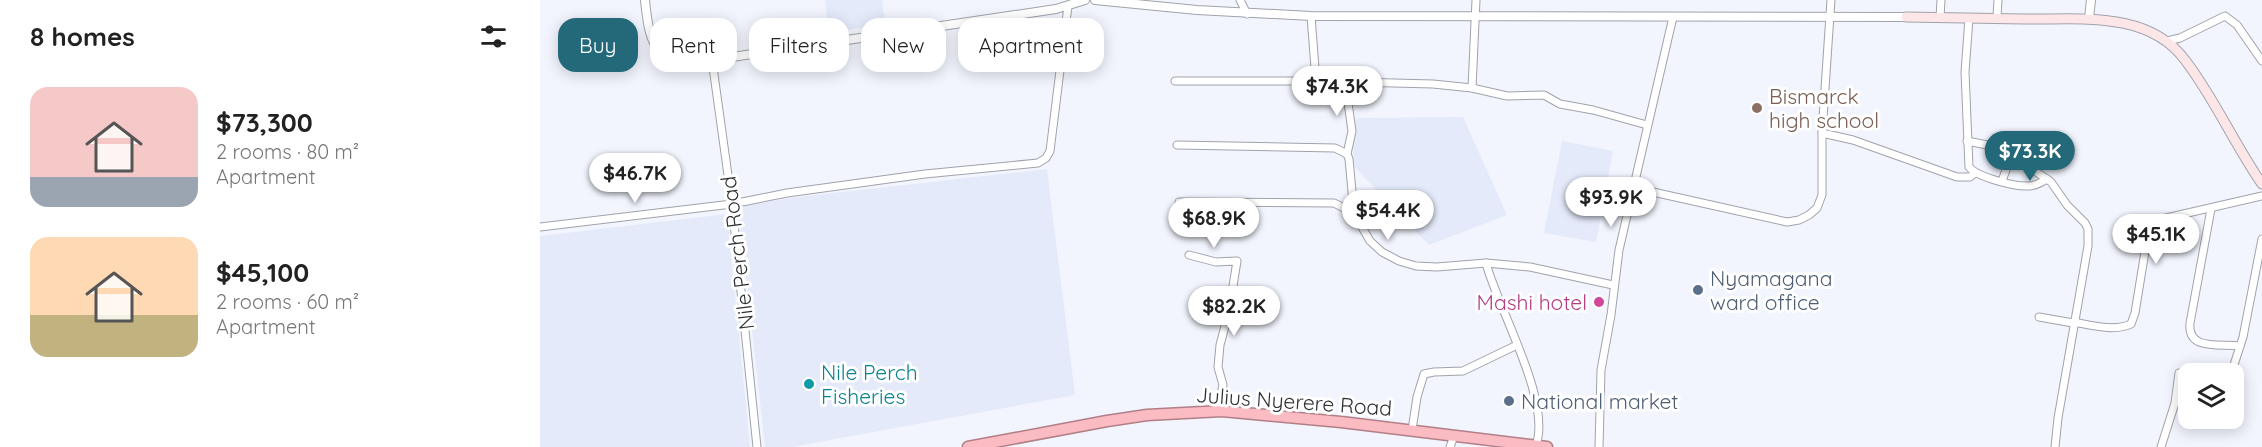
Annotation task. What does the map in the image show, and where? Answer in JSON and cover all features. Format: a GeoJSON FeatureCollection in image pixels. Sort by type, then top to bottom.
{"type":"FeatureCollection","features":[{"type":"Feature","properties":{"kind":"highway","name":"Julius Nyerere Road"},"geometry":{"type":"LineString","coordinates":[[968,447],[1117,420],[1217,411],[1281,415],[1541,446]]}},
{"type":"Feature","properties":{"kind":"main road"},"geometry":{"type":"LineString","coordinates":[[1905,17],[2090,18],[2138,27],[2167,41],[2185,60],[2262,184]]}},
{"type":"Feature","properties":{"kind":"street"},"geometry":{"type":"LineString","coordinates":[[645,0],[650,34]]}},
{"type":"Feature","properties":{"kind":"street"},"geometry":{"type":"LineString","coordinates":[[737,56],[1056,9],[1085,0]]}},
{"type":"Feature","properties":{"kind":"street"},"geometry":{"type":"LineString","coordinates":[[1095,0],[1163,3],[1247,14],[1311,16],[1905,17]]}},
{"type":"Feature","properties":{"kind":"street"},"geometry":{"type":"LineString","coordinates":[[1240,0],[1247,14]]}},
{"type":"Feature","properties":{"kind":"street"},"geometry":{"type":"LineString","coordinates":[[1472,88],[1476,0]]}},
{"type":"Feature","properties":{"kind":"street"},"geometry":{"type":"LineString","coordinates":[[1635,188],[1787,222],[1799,220],[1818,208],[1822,195],[1822,133],[1831,0]]}},
{"type":"Feature","properties":{"kind":"street"},"geometry":{"type":"LineString","coordinates":[[1940,18],[1941,0]]}},
{"type":"Feature","properties":{"kind":"street"},"geometry":{"type":"LineString","coordinates":[[1997,18],[1998,0]]}},
{"type":"Feature","properties":{"kind":"street"},"geometry":{"type":"LineString","coordinates":[[2090,18],[2091,0]]}},
{"type":"Feature","properties":{"kind":"street"},"geometry":{"type":"LineString","coordinates":[[540,227],[732,204],[787,192],[925,174],[1042,162],[1050,151],[1070,3]]}},
{"type":"Feature","properties":{"kind":"street"},"geometry":{"type":"LineString","coordinates":[[1311,16],[1316,81]]}},
{"type":"Feature","properties":{"kind":"street"},"geometry":{"type":"LineString","coordinates":[[2167,41],[2180,38],[2225,16],[2237,25],[2262,61]]}},
{"type":"Feature","properties":{"kind":"street"},"geometry":{"type":"LineString","coordinates":[[1599,447],[1601,370],[1611,319],[1613,285],[1619,250],[1673,17]]}},
{"type":"Feature","properties":{"kind":"street"},"geometry":{"type":"LineString","coordinates":[[1969,18],[1965,72],[1969,167],[1975,173],[2007,184],[2027,186],[2047,179]]}},
{"type":"Feature","properties":{"kind":"street","name":"Nile Perch Road"},"geometry":{"type":"LineString","coordinates":[[714,72],[732,204],[757,447]]}},
{"type":"Feature","properties":{"kind":"street"},"geometry":{"type":"LineString","coordinates":[[1175,81],[1433,84],[1472,88],[1507,96],[1544,95],[1560,104],[1593,110],[1647,125]]}},
{"type":"Feature","properties":{"kind":"street"},"geometry":{"type":"LineString","coordinates":[[1345,82],[1352,131],[1347,154],[1354,213],[1370,241],[1382,252],[1399,261],[1416,266],[1437,267],[1486,263],[1545,269],[1613,285]]}},
{"type":"Feature","properties":{"kind":"street"},"geometry":{"type":"LineString","coordinates":[[1822,133],[1853,141],[1957,177],[1970,177],[1975,173]]}},
{"type":"Feature","properties":{"kind":"street"},"geometry":{"type":"LineString","coordinates":[[1967,141],[1980,142],[2011,156],[2047,179],[2056,187],[2067,205],[2082,219],[2088,229],[2088,246],[2056,426],[2055,447]]}},
{"type":"Feature","properties":{"kind":"street"},"geometry":{"type":"LineString","coordinates":[[1177,146],[1335,148],[1347,154]]}},
{"type":"Feature","properties":{"kind":"street"},"geometry":{"type":"LineString","coordinates":[[2002,181],[2011,156]]}},
{"type":"Feature","properties":{"kind":"street"},"geometry":{"type":"LineString","coordinates":[[2039,317],[2124,328],[2131,324],[2135,313],[2149,227],[2153,221],[2262,196]]}},
{"type":"Feature","properties":{"kind":"street"},"geometry":{"type":"LineString","coordinates":[[1179,202],[1325,202],[1344,207],[1354,213]]}},
{"type":"Feature","properties":{"kind":"street"},"geometry":{"type":"LineString","coordinates":[[2211,209],[2190,323],[2190,335],[2197,343],[2205,345],[2240,346]]}},
{"type":"Feature","properties":{"kind":"street"},"geometry":{"type":"LineString","coordinates":[[2235,363],[2262,239]]}},
{"type":"Feature","properties":{"kind":"street"},"geometry":{"type":"LineString","coordinates":[[1189,255],[1216,262],[1237,261],[1229,311],[1220,345],[1218,367],[1223,385],[1217,411]]}},
{"type":"Feature","properties":{"kind":"street"},"geometry":{"type":"LineString","coordinates":[[1486,263],[1529,378],[1540,427],[1541,446]]}},
{"type":"Feature","properties":{"kind":"street"},"geometry":{"type":"LineString","coordinates":[[1412,430],[1417,397],[1424,374],[1463,370],[1517,345]]}},
{"type":"Feature","properties":{"kind":"street"},"geometry":{"type":"LineString","coordinates":[[2161,447],[2175,403],[2178,380]]}},
{"type":"Feature","properties":{"kind":"street"},"geometry":{"type":"LineString","coordinates":[[1450,447],[1454,436]]}},
{"type":"Feature","properties":{"kind":"shaded area"},"geometry":{"type":"Polygon","coordinates":[[[825,0],[882,0],[884,18],[861,18],[861,28],[849,30],[849,18],[827,18],[825,0]]]}},
{"type":"Feature","properties":{"kind":"shaded area"},"geometry":{"type":"Polygon","coordinates":[[[1463,117],[1507,215],[1429,245],[1352,164],[1356,118],[1463,117]]]}},
{"type":"Feature","properties":{"kind":"shaded area"},"geometry":{"type":"Polygon","coordinates":[[[1562,141],[1613,151],[1596,242],[1544,233],[1562,141]]]}},
{"type":"Feature","properties":{"kind":"shaded area"},"geometry":{"type":"Polygon","coordinates":[[[1047,169],[1075,395],[792,447],[765,447],[738,206],[798,197],[1047,169]]]}},
{"type":"Feature","properties":{"kind":"shaded area"},"geometry":{"type":"Polygon","coordinates":[[[727,214],[750,447],[540,447],[540,236],[727,214]]]}},
{"type":"Feature","properties":{"kind":"place","name":"Bismarck high school"},"geometry":{"type":"Point","coordinates":[1757,108]}},
{"type":"Feature","properties":{"kind":"place","name":"Nyamagana ward office"},"geometry":{"type":"Point","coordinates":[1698,290]}},
{"type":"Feature","properties":{"kind":"place","name":"Mashi hotel"},"geometry":{"type":"Point","coordinates":[1599,302]}},
{"type":"Feature","properties":{"kind":"place","name":"Nile Perch Fisheries"},"geometry":{"type":"Point","coordinates":[809,384]}},
{"type":"Feature","properties":{"kind":"place","name":"National market"},"geometry":{"type":"Point","coordinates":[1509,401]}}]}
